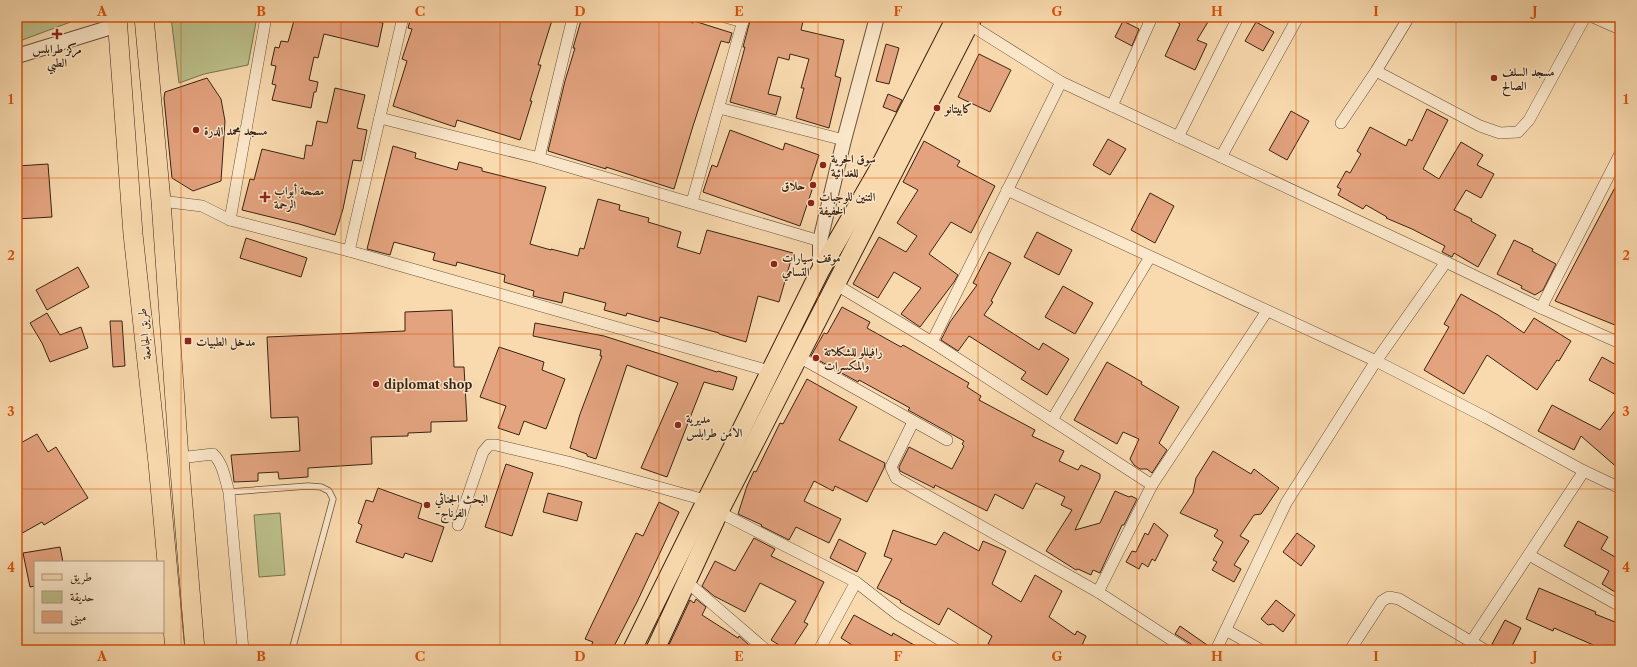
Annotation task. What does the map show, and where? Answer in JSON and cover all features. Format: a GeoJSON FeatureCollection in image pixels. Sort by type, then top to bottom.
{"type":"FeatureCollection","features":[{"type":"Feature","properties":{"kind":"highway"},"geometry":{"type":"LineString","coordinates":[[144,17],[161,201],[179,458],[195,650]]}},
{"type":"Feature","properties":{"kind":"highway","name":"طريق الجامعة"},"geometry":{"type":"LineString","coordinates":[[118,21],[132,234],[158,463],[175,650]]}},
{"type":"Feature","properties":{"kind":"main road"},"geometry":{"type":"LineString","coordinates":[[632,650],[705,500],[820,271],[963,19]]}},
{"type":"Feature","properties":{"kind":"main road"},"geometry":{"type":"LineString","coordinates":[[655,650],[688,582],[719,512],[835,284],[868,224],[963,19]]}},
{"type":"Feature","properties":{"kind":"street"},"geometry":{"type":"LineString","coordinates":[[230,220],[266,17]]}},
{"type":"Feature","properties":{"kind":"street"},"geometry":{"type":"LineString","coordinates":[[349,251],[403,17]]}},
{"type":"Feature","properties":{"kind":"street"},"geometry":{"type":"LineString","coordinates":[[539,158],[573,17]]}},
{"type":"Feature","properties":{"kind":"street"},"geometry":{"type":"LineString","coordinates":[[692,202],[743,19],[725,17]]}},
{"type":"Feature","properties":{"kind":"street"},"geometry":{"type":"LineString","coordinates":[[820,271],[820,241],[844,140],[877,17]]}},
{"type":"Feature","properties":{"kind":"street"},"geometry":{"type":"LineString","coordinates":[[1112,106],[1152,17]]}},
{"type":"Feature","properties":{"kind":"street"},"geometry":{"type":"LineString","coordinates":[[1178,137],[1238,17]]}},
{"type":"Feature","properties":{"kind":"street"},"geometry":{"type":"LineString","coordinates":[[1221,157],[1298,17]]}},
{"type":"Feature","properties":{"kind":"street"},"geometry":{"type":"LineString","coordinates":[[1342,123],[1409,17]]}},
{"type":"Feature","properties":{"kind":"street"},"geometry":{"type":"LineString","coordinates":[[1376,71],[1480,126],[1500,133],[1518,132],[1529,120],[1586,17]]}},
{"type":"Feature","properties":{"kind":"street"},"geometry":{"type":"LineString","coordinates":[[1593,17],[1620,30]]}},
{"type":"Feature","properties":{"kind":"street"},"geometry":{"type":"LineString","coordinates":[[963,19],[1061,82],[1541,308],[1620,343]]}},
{"type":"Feature","properties":{"kind":"street"},"geometry":{"type":"LineString","coordinates":[[17,56],[118,21]]}},
{"type":"Feature","properties":{"kind":"street"},"geometry":{"type":"LineString","coordinates":[[932,342],[1061,82]]}},
{"type":"Feature","properties":{"kind":"street"},"geometry":{"type":"LineString","coordinates":[[718,108],[844,140]]}},
{"type":"Feature","properties":{"kind":"street"},"geometry":{"type":"LineString","coordinates":[[380,118],[539,158],[820,241]]}},
{"type":"Feature","properties":{"kind":"street"},"geometry":{"type":"LineString","coordinates":[[1541,308],[1620,154]]}},
{"type":"Feature","properties":{"kind":"street"},"geometry":{"type":"LineString","coordinates":[[1007,190],[1376,361],[1487,418],[1584,471],[1620,488]]}},
{"type":"Feature","properties":{"kind":"street"},"geometry":{"type":"LineString","coordinates":[[161,201],[202,206],[230,220],[349,251],[769,371]]}},
{"type":"Feature","properties":{"kind":"street"},"geometry":{"type":"LineString","coordinates":[[1052,420],[1150,257]]}},
{"type":"Feature","properties":{"kind":"street"},"geometry":{"type":"LineString","coordinates":[[1216,650],[1286,503],[1376,361],[1446,262]]}},
{"type":"Feature","properties":{"kind":"street"},"geometry":{"type":"LineString","coordinates":[[835,284],[932,342],[1152,485]]}},
{"type":"Feature","properties":{"kind":"street"},"geometry":{"type":"LineString","coordinates":[[1098,592],[1152,485],[1267,311]]}},
{"type":"Feature","properties":{"kind":"street"},"geometry":{"type":"LineString","coordinates":[[799,356],[947,440]]}},
{"type":"Feature","properties":{"kind":"street"},"geometry":{"type":"LineString","coordinates":[[913,422],[891,467],[896,478],[1098,592],[1187,650]]}},
{"type":"Feature","properties":{"kind":"street"},"geometry":{"type":"LineString","coordinates":[[458,525],[483,452],[489,445],[496,445],[568,462],[705,500]]}},
{"type":"Feature","properties":{"kind":"street"},"geometry":{"type":"LineString","coordinates":[[179,458],[213,454],[219,459],[229,492],[243,650]]}},
{"type":"Feature","properties":{"kind":"street"},"geometry":{"type":"LineString","coordinates":[[1471,642],[1584,471]]}},
{"type":"Feature","properties":{"kind":"street"},"geometry":{"type":"LineString","coordinates":[[719,512],[856,582],[897,614],[944,647],[957,650]]}},
{"type":"Feature","properties":{"kind":"street"},"geometry":{"type":"LineString","coordinates":[[1529,554],[1620,606]]}},
{"type":"Feature","properties":{"kind":"street"},"geometry":{"type":"LineString","coordinates":[[688,582],[766,650]]}},
{"type":"Feature","properties":{"kind":"street"},"geometry":{"type":"LineString","coordinates":[[819,650],[856,582]]}},
{"type":"Feature","properties":{"kind":"street"},"geometry":{"type":"LineString","coordinates":[[1350,650],[1382,601],[1389,597],[1399,599],[1485,650]]}},
{"type":"Feature","properties":{"kind":"street"},"geometry":{"type":"LineString","coordinates":[[1226,630],[1261,650]]}},
{"type":"Feature","properties":{"kind":"lane"},"geometry":{"type":"LineString","coordinates":[[229,492],[308,486],[321,487],[329,491],[333,499],[292,650]]}},
{"type":"Feature","properties":{"kind":"green space"},"geometry":{"type":"Polygon","coordinates":[[[17,17],[84,17],[17,42],[17,17]]]}},
{"type":"Feature","properties":{"kind":"green space"},"geometry":{"type":"Polygon","coordinates":[[[171,17],[257,17],[248,65],[204,74],[179,83],[171,17]]]}},
{"type":"Feature","properties":{"kind":"green space"},"geometry":{"type":"Polygon","coordinates":[[[280,513],[285,575],[259,577],[254,515],[280,513]]]}},
{"type":"Feature","properties":{"kind":"building"},"geometry":{"type":"Polygon","coordinates":[[[295,17],[357,17],[383,23],[378,47],[324,34],[318,58],[314,57],[309,80],[318,82],[316,92],[314,92],[311,108],[272,100],[276,85],[272,84],[276,66],[271,65],[275,47],[279,48],[281,41],[288,42],[295,17]]]}},
{"type":"Feature","properties":{"kind":"building"},"geometry":{"type":"Polygon","coordinates":[[[411,17],[553,17],[538,65],[541,65],[520,140],[457,120],[455,127],[393,106],[407,61],[402,59],[412,29],[408,28],[411,17]]]}},
{"type":"Feature","properties":{"kind":"building"},"geometry":{"type":"Polygon","coordinates":[[[582,17],[676,17],[732,33],[729,43],[721,41],[674,189],[606,167],[606,169],[548,151],[582,17]]]}},
{"type":"Feature","properties":{"kind":"building"},"geometry":{"type":"Polygon","coordinates":[[[751,17],[804,17],[801,30],[844,40],[835,76],[841,78],[829,128],[796,118],[804,88],[801,88],[809,59],[790,54],[789,60],[778,57],[768,94],[781,97],[776,115],[730,102],[745,47],[743,47],[751,17]]]}},
{"type":"Feature","properties":{"kind":"building"},"geometry":{"type":"Polygon","coordinates":[[[1169,17],[1211,17],[1197,40],[1207,44],[1195,70],[1165,56],[1180,24],[1169,17]]]}},
{"type":"Feature","properties":{"kind":"building"},"geometry":{"type":"Polygon","coordinates":[[[1123,21],[1139,29],[1132,46],[1115,37],[1123,21]]]}},
{"type":"Feature","properties":{"kind":"building"},"geometry":{"type":"Polygon","coordinates":[[[1256,22],[1274,32],[1263,51],[1245,41],[1256,22]]]}},
{"type":"Feature","properties":{"kind":"building"},"geometry":{"type":"Polygon","coordinates":[[[886,44],[899,48],[889,84],[876,81],[886,44]]]}},
{"type":"Feature","properties":{"kind":"building"},"geometry":{"type":"Polygon","coordinates":[[[979,54],[1011,70],[990,112],[958,97],[979,54]]]}},
{"type":"Feature","properties":{"kind":"building","name":"مسجد محمد الدرة"},"geometry":{"type":"Polygon","coordinates":[[[207,78],[221,99],[225,121],[221,181],[193,191],[172,178],[164,98],[165,92],[207,78]]]}},
{"type":"Feature","properties":{"kind":"building"},"geometry":{"type":"Polygon","coordinates":[[[335,88],[365,95],[357,128],[367,130],[361,161],[353,160],[343,209],[335,235],[299,224],[242,210],[250,179],[254,180],[262,149],[304,159],[306,145],[312,146],[317,121],[327,123],[335,88]]]}},
{"type":"Feature","properties":{"kind":"building"},"geometry":{"type":"Polygon","coordinates":[[[888,94],[902,100],[896,112],[883,107],[888,94]]]}},
{"type":"Feature","properties":{"kind":"building"},"geometry":{"type":"Polygon","coordinates":[[[1427,109],[1448,120],[1423,169],[1439,179],[1461,142],[1483,155],[1477,165],[1494,174],[1481,198],[1466,190],[1454,210],[1472,219],[1471,221],[1496,235],[1478,267],[1454,253],[1452,257],[1442,252],[1445,246],[1412,229],[1386,218],[1387,217],[1366,205],[1363,209],[1338,195],[1341,189],[1337,187],[1346,171],[1350,173],[1361,154],[1357,151],[1370,127],[1406,146],[1409,139],[1412,141],[1427,109]]]}},
{"type":"Feature","properties":{"kind":"building"},"geometry":{"type":"Polygon","coordinates":[[[1291,111],[1309,121],[1287,160],[1269,150],[1291,111]]]}},
{"type":"Feature","properties":{"kind":"building"},"geometry":{"type":"Polygon","coordinates":[[[730,130],[783,150],[785,143],[819,155],[809,186],[813,187],[800,226],[703,192],[712,165],[717,167],[730,130]]]}},
{"type":"Feature","properties":{"kind":"building"},"geometry":{"type":"Polygon","coordinates":[[[1108,139],[1126,149],[1110,175],[1093,165],[1108,139]]]}},
{"type":"Feature","properties":{"kind":"building"},"geometry":{"type":"Polygon","coordinates":[[[924,141],[960,161],[957,166],[995,186],[971,233],[951,222],[929,254],[958,275],[920,327],[901,314],[921,288],[894,272],[878,298],[853,284],[879,237],[906,252],[917,236],[897,223],[918,190],[903,182],[924,141]]]}},
{"type":"Feature","properties":{"kind":"building"},"geometry":{"type":"Polygon","coordinates":[[[393,146],[416,153],[415,158],[457,170],[459,162],[482,168],[482,171],[546,187],[530,244],[551,250],[578,256],[580,248],[584,249],[598,199],[620,205],[619,210],[649,218],[648,222],[681,232],[677,247],[700,254],[707,230],[793,253],[779,302],[758,296],[746,342],[660,317],[659,322],[627,313],[626,316],[604,310],[606,303],[564,292],[562,303],[533,296],[534,291],[504,282],[505,275],[457,262],[456,266],[433,260],[435,253],[394,242],[390,255],[367,249],[393,146]]]}},
{"type":"Feature","properties":{"kind":"building"},"geometry":{"type":"Polygon","coordinates":[[[48,164],[52,217],[17,219],[17,166],[48,164]]]}},
{"type":"Feature","properties":{"kind":"building"},"geometry":{"type":"Polygon","coordinates":[[[1620,178],[1620,327],[1555,301],[1620,178]]]}},
{"type":"Feature","properties":{"kind":"building"},"geometry":{"type":"Polygon","coordinates":[[[1150,193],[1174,206],[1155,243],[1131,230],[1150,193]]]}},
{"type":"Feature","properties":{"kind":"building"},"geometry":{"type":"Polygon","coordinates":[[[1037,232],[1072,250],[1059,275],[1024,257],[1037,232]]]}},
{"type":"Feature","properties":{"kind":"building"},"geometry":{"type":"Polygon","coordinates":[[[246,238],[307,258],[301,277],[240,258],[246,238]]]}},
{"type":"Feature","properties":{"kind":"building"},"geometry":{"type":"Polygon","coordinates":[[[1514,240],[1533,249],[1532,251],[1556,264],[1543,290],[1535,295],[1521,288],[1522,286],[1497,274],[1514,240]]]}},
{"type":"Feature","properties":{"kind":"building"},"geometry":{"type":"Polygon","coordinates":[[[989,252],[1011,263],[991,301],[993,302],[984,315],[1039,350],[1043,343],[1069,359],[1047,395],[1021,379],[1026,372],[969,336],[958,351],[941,340],[950,322],[977,285],[973,283],[989,252]]]}},
{"type":"Feature","properties":{"kind":"building"},"geometry":{"type":"Polygon","coordinates":[[[78,267],[89,287],[47,310],[36,290],[78,267]]]}},
{"type":"Feature","properties":{"kind":"building"},"geometry":{"type":"Polygon","coordinates":[[[1063,286],[1093,303],[1075,334],[1045,317],[1063,286]]]}},
{"type":"Feature","properties":{"kind":"building"},"geometry":{"type":"Polygon","coordinates":[[[1461,294],[1498,315],[1524,333],[1534,318],[1571,341],[1559,361],[1557,360],[1537,390],[1487,355],[1464,394],[1424,370],[1449,327],[1444,324],[1461,294]]]}},
{"type":"Feature","properties":{"kind":"building"},"geometry":{"type":"Polygon","coordinates":[[[842,307],[870,322],[867,328],[901,347],[903,345],[969,383],[967,387],[981,396],[979,400],[1035,430],[1032,436],[1064,451],[1059,461],[1078,470],[1081,465],[1100,474],[1100,478],[1075,530],[1100,523],[1115,491],[1137,499],[1124,525],[1122,525],[1100,573],[1093,570],[1091,575],[1078,569],[1076,570],[1046,551],[1072,510],[1061,505],[1065,497],[1036,483],[1023,509],[995,494],[987,511],[935,485],[934,488],[900,471],[899,467],[909,447],[952,469],[964,446],[962,444],[964,441],[908,410],[910,408],[811,356],[824,333],[827,334],[842,307]]]}},
{"type":"Feature","properties":{"kind":"building"},"geometry":{"type":"Polygon","coordinates":[[[452,310],[454,367],[464,367],[467,421],[431,422],[431,432],[408,433],[408,436],[371,437],[372,464],[308,468],[308,477],[279,479],[278,472],[258,473],[258,481],[234,482],[231,455],[300,451],[298,417],[271,418],[267,337],[405,331],[405,312],[452,310]]]}},
{"type":"Feature","properties":{"kind":"building"},"geometry":{"type":"Polygon","coordinates":[[[47,313],[60,335],[81,327],[88,348],[50,362],[42,343],[30,323],[47,313]]]}},
{"type":"Feature","properties":{"kind":"building"},"geometry":{"type":"Polygon","coordinates":[[[110,321],[122,321],[125,366],[113,367],[110,321]]]}},
{"type":"Feature","properties":{"kind":"building"},"geometry":{"type":"Polygon","coordinates":[[[535,323],[604,336],[737,377],[733,390],[704,382],[667,477],[641,468],[678,383],[627,365],[596,459],[570,448],[580,414],[602,356],[600,356],[601,350],[533,336],[535,323]]]}},
{"type":"Feature","properties":{"kind":"building"},"geometry":{"type":"Polygon","coordinates":[[[499,347],[544,362],[542,370],[565,379],[546,429],[524,421],[519,435],[498,428],[506,406],[480,397],[499,347]]]}},
{"type":"Feature","properties":{"kind":"building"},"geometry":{"type":"Polygon","coordinates":[[[1602,357],[1620,367],[1620,397],[1589,380],[1602,357]]]}},
{"type":"Feature","properties":{"kind":"building"},"geometry":{"type":"Polygon","coordinates":[[[1107,362],[1142,382],[1141,384],[1179,407],[1159,443],[1167,450],[1152,473],[1147,469],[1140,469],[1134,465],[1130,459],[1139,439],[1123,432],[1117,444],[1074,420],[1107,362]]]}},
{"type":"Feature","properties":{"kind":"building"},"geometry":{"type":"Polygon","coordinates":[[[807,379],[857,407],[839,440],[885,463],[867,502],[835,486],[833,491],[814,481],[804,501],[841,519],[829,543],[796,527],[789,540],[738,514],[747,486],[754,471],[756,472],[780,423],[783,424],[807,379]]]}},
{"type":"Feature","properties":{"kind":"building"},"geometry":{"type":"Polygon","coordinates":[[[1620,404],[1620,470],[1581,436],[1574,450],[1538,431],[1552,405],[1600,430],[1620,404]]]}},
{"type":"Feature","properties":{"kind":"building"},"geometry":{"type":"Polygon","coordinates":[[[37,434],[48,452],[56,447],[88,498],[44,525],[42,522],[17,536],[17,445],[37,434]]]}},
{"type":"Feature","properties":{"kind":"building"},"geometry":{"type":"Polygon","coordinates":[[[1213,451],[1251,474],[1254,469],[1279,488],[1261,514],[1254,515],[1240,536],[1249,541],[1234,565],[1241,569],[1234,582],[1212,570],[1217,562],[1213,560],[1223,542],[1214,536],[1218,530],[1180,513],[1193,493],[1196,478],[1213,451]]]}},
{"type":"Feature","properties":{"kind":"building"},"geometry":{"type":"Polygon","coordinates":[[[506,464],[533,473],[512,536],[485,527],[506,464]]]}},
{"type":"Feature","properties":{"kind":"building"},"geometry":{"type":"Polygon","coordinates":[[[378,488],[422,504],[418,518],[444,527],[432,562],[405,553],[403,558],[356,542],[362,525],[358,523],[366,500],[373,502],[378,488]]]}},
{"type":"Feature","properties":{"kind":"building"},"geometry":{"type":"Polygon","coordinates":[[[548,493],[582,502],[577,521],[543,512],[548,493]]]}},
{"type":"Feature","properties":{"kind":"building"},"geometry":{"type":"Polygon","coordinates":[[[659,502],[679,512],[637,602],[612,650],[589,650],[593,642],[585,639],[593,622],[636,533],[643,536],[659,502]]]}},
{"type":"Feature","properties":{"kind":"building"},"geometry":{"type":"Polygon","coordinates":[[[1578,521],[1608,537],[1601,549],[1617,558],[1620,552],[1620,595],[1602,584],[1609,571],[1564,546],[1578,521]]]}},
{"type":"Feature","properties":{"kind":"building"},"geometry":{"type":"Polygon","coordinates":[[[1154,523],[1168,535],[1155,561],[1152,559],[1148,567],[1142,563],[1139,569],[1126,562],[1132,551],[1136,552],[1145,533],[1148,535],[1154,523]]]}},
{"type":"Feature","properties":{"kind":"building"},"geometry":{"type":"Polygon","coordinates":[[[893,530],[936,545],[944,532],[979,551],[983,541],[1006,551],[992,584],[1021,602],[1035,575],[1062,591],[1049,617],[1075,635],[1077,631],[1086,636],[1080,650],[1021,650],[1014,646],[1012,650],[1001,650],[988,644],[992,636],[948,608],[939,625],[877,588],[892,559],[884,556],[893,530]]]}},
{"type":"Feature","properties":{"kind":"building"},"geometry":{"type":"Polygon","coordinates":[[[1297,533],[1315,546],[1301,566],[1283,552],[1297,533]]]}},
{"type":"Feature","properties":{"kind":"building"},"geometry":{"type":"Polygon","coordinates":[[[754,538],[775,549],[771,556],[824,582],[804,622],[808,624],[791,650],[787,650],[771,640],[796,601],[760,583],[745,612],[714,596],[702,586],[715,561],[735,571],[754,538]]]}},
{"type":"Feature","properties":{"kind":"building"},"geometry":{"type":"Polygon","coordinates":[[[839,539],[866,553],[857,572],[830,558],[839,539]]]}},
{"type":"Feature","properties":{"kind":"building"},"geometry":{"type":"Polygon","coordinates":[[[60,547],[63,561],[34,561],[34,586],[30,587],[23,553],[60,547]]]}},
{"type":"Feature","properties":{"kind":"building"},"geometry":{"type":"Polygon","coordinates":[[[1539,588],[1596,612],[1595,614],[1620,624],[1620,650],[1605,650],[1554,628],[1553,631],[1526,619],[1539,588]]]}},
{"type":"Feature","properties":{"kind":"building"},"geometry":{"type":"Polygon","coordinates":[[[696,599],[706,607],[702,615],[738,638],[739,636],[749,645],[746,650],[674,650],[668,647],[690,600],[694,603],[696,599]]]}},
{"type":"Feature","properties":{"kind":"building"},"geometry":{"type":"Polygon","coordinates":[[[1276,600],[1295,615],[1283,632],[1273,624],[1268,625],[1261,619],[1276,600]]]}},
{"type":"Feature","properties":{"kind":"building"},"geometry":{"type":"Polygon","coordinates":[[[854,615],[892,636],[893,633],[923,650],[860,650],[841,638],[854,615]]]}},
{"type":"Feature","properties":{"kind":"building"},"geometry":{"type":"Polygon","coordinates":[[[1505,620],[1521,628],[1510,650],[1503,650],[1492,644],[1505,620]]]}},
{"type":"Feature","properties":{"kind":"building"},"geometry":{"type":"Polygon","coordinates":[[[1180,626],[1210,647],[1209,650],[1194,650],[1191,644],[1175,634],[1180,626]]]}},
{"type":"Feature","properties":{"kind":"place","name":"مركز طرابلس الطبي"},"geometry":{"type":"Point","coordinates":[57,34]}},
{"type":"Feature","properties":{"kind":"place","name":"مسجد السلف الصالح"},"geometry":{"type":"Point","coordinates":[1494,78]}},
{"type":"Feature","properties":{"kind":"place","name":"كابيتانو"},"geometry":{"type":"Point","coordinates":[937,108]}},
{"type":"Feature","properties":{"kind":"place","name":"مسجد محمد الدرة"},"geometry":{"type":"Point","coordinates":[196,130]}},
{"type":"Feature","properties":{"kind":"place","name":"سوق الحرية للغدائية"},"geometry":{"type":"Point","coordinates":[823,165]}},
{"type":"Feature","properties":{"kind":"place","name":"حلاق"},"geometry":{"type":"Point","coordinates":[813,185]}},
{"type":"Feature","properties":{"kind":"place","name":"مصحة أبواب الرحمة"},"geometry":{"type":"Point","coordinates":[265,197]}},
{"type":"Feature","properties":{"kind":"place","name":"التنين للوجبات الخفيفة"},"geometry":{"type":"Point","coordinates":[811,203]}},
{"type":"Feature","properties":{"kind":"place","name":"موقف سيارات التسامي"},"geometry":{"type":"Point","coordinates":[774,264]}},
{"type":"Feature","properties":{"kind":"place","name":"مدخل الطبيات"},"geometry":{"type":"Point","coordinates":[188,341]}},
{"type":"Feature","properties":{"kind":"place","name":"رافيللو للشكلاتة والمكسرات"},"geometry":{"type":"Point","coordinates":[816,358]}},
{"type":"Feature","properties":{"kind":"place","name":"diplomat shop"},"geometry":{"type":"Point","coordinates":[376,384]}},
{"type":"Feature","properties":{"kind":"place","name":"مديرية الامن طرابلس"},"geometry":{"type":"Point","coordinates":[678,425]}},
{"type":"Feature","properties":{"kind":"place","name":"البحث الجنائي -الفرناج"},"geometry":{"type":"Point","coordinates":[427,505]}}]}
